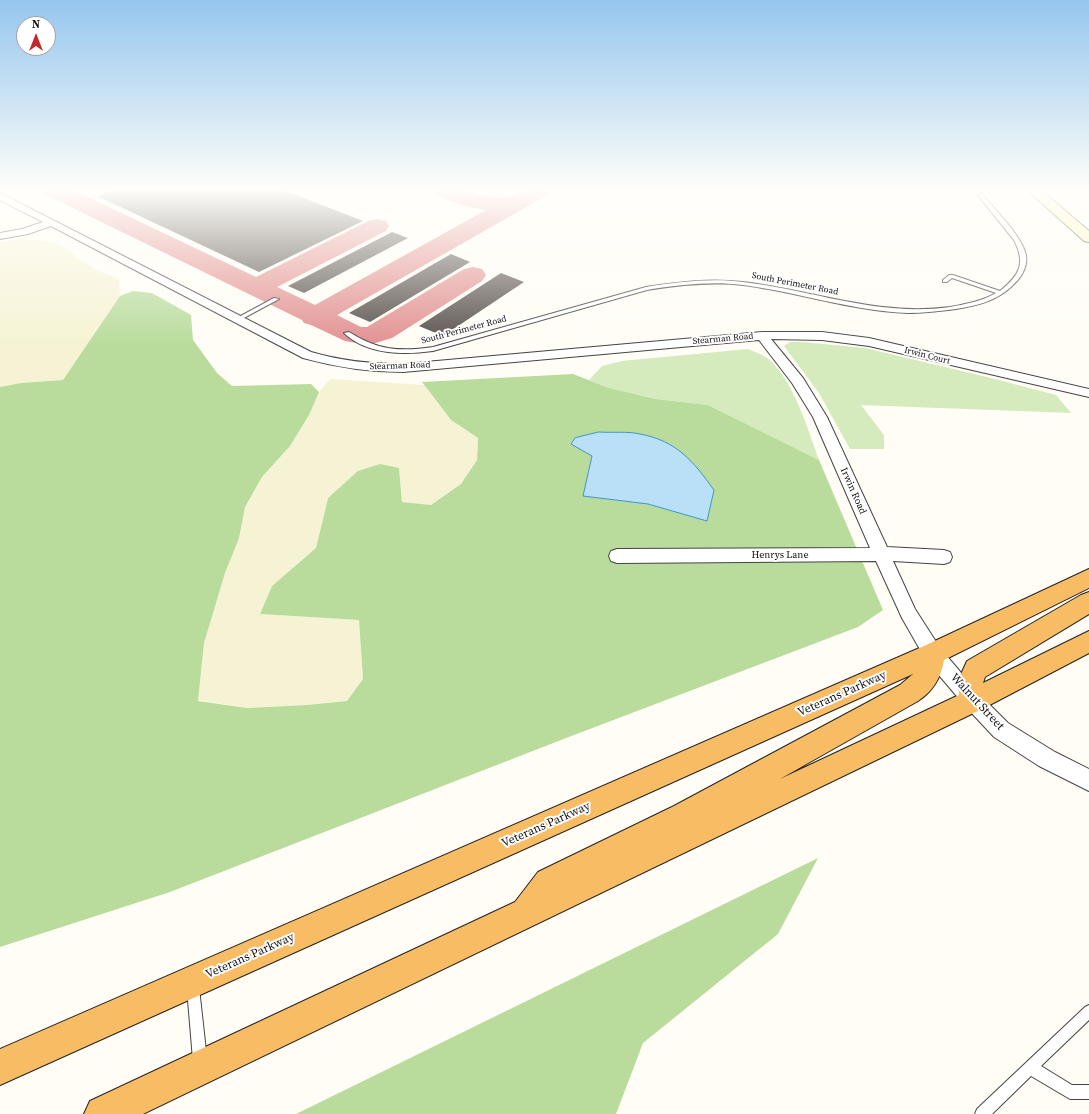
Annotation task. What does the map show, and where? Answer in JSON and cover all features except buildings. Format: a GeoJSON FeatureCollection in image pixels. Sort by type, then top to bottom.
{"type":"FeatureCollection","features":[{"type":"Feature","properties":{"kind":"highway","name":"Veterans Parkway"},"geometry":{"type":"LineString","coordinates":[[0,1066],[933,654],[1089,578]]}},
{"type":"Feature","properties":{"kind":"highway"},"geometry":{"type":"LineString","coordinates":[[973,701],[969,685],[970,676],[976,669],[1089,602]]}},
{"type":"Feature","properties":{"kind":"highway"},"geometry":{"type":"LineString","coordinates":[[103,1114],[973,701],[1089,641]]}},
{"type":"Feature","properties":{"kind":"highway"},"geometry":{"type":"LineString","coordinates":[[524,915],[549,883],[684,816],[909,693],[923,684],[931,668],[933,654]]}},
{"type":"Feature","properties":{"kind":"street","name":"Stearman Road"},"geometry":{"type":"LineString","coordinates":[[86,241],[307,355],[343,365],[382,369],[762,336]]}},
{"type":"Feature","properties":{"kind":"street","name":"Irwin Court"},"geometry":{"type":"LineString","coordinates":[[762,336],[822,336],[869,342],[1089,393]]}},
{"type":"Feature","properties":{"kind":"street","name":"Irwin Road"},"geometry":{"type":"LineString","coordinates":[[762,336],[798,380],[820,418],[880,555],[908,613],[933,654]]}},
{"type":"Feature","properties":{"kind":"street","name":"Henrys Lane"},"geometry":{"type":"LineString","coordinates":[[617,556],[880,555],[944,557]]}},
{"type":"Feature","properties":{"kind":"street","name":"Walnut Street"},"geometry":{"type":"LineString","coordinates":[[933,654],[973,701],[1001,730],[1025,746],[1089,780]]}},
{"type":"Feature","properties":{"kind":"lane","name":"South Perimeter Road"},"geometry":{"type":"LineString","coordinates":[[347,333],[366,345],[376,348],[409,352],[433,349],[646,289],[687,283],[722,282],[760,285],[852,305],[901,310],[957,308],[982,301],[1000,293],[1020,275],[1023,263],[1022,253],[1017,241]]}},
{"type":"Feature","properties":{"kind":"lane"},"geometry":{"type":"LineString","coordinates":[[945,281],[951,276],[1000,293]]}},
{"type":"Feature","properties":{"kind":"lane"},"geometry":{"type":"LineString","coordinates":[[238,319],[276,298]]}},
{"type":"Feature","properties":{"kind":"lane"},"geometry":{"type":"LineString","coordinates":[[193,982],[201,1068]]}},
{"type":"Feature","properties":{"kind":"lane"},"geometry":{"type":"LineString","coordinates":[[982,1114],[1089,1011]]}},
{"type":"Feature","properties":{"kind":"lane"},"geometry":{"type":"LineString","coordinates":[[1031,1068],[1070,1092],[1089,1092]]}},
{"type":"Feature","properties":{"kind":"shaded area"},"geometry":{"type":"Polygon","coordinates":[[[46,241],[64,246],[79,259],[97,270],[119,279],[120,296],[63,380],[21,383],[0,387],[0,242],[46,241]]]}},
{"type":"Feature","properties":{"kind":"shaded area"},"geometry":{"type":"Polygon","coordinates":[[[330,379],[424,385],[451,420],[478,438],[477,460],[461,484],[431,505],[402,502],[399,468],[328,497],[316,548],[272,586],[260,614],[359,620],[363,679],[347,701],[247,708],[198,700],[204,643],[225,573],[238,538],[245,507],[262,477],[290,446],[309,415],[319,392],[330,379]]]}},
{"type":"Feature","properties":{"kind":"green space"},"geometry":{"type":"Polygon","coordinates":[[[133,291],[152,293],[191,315],[193,340],[217,373],[232,386],[311,384],[319,392],[309,415],[290,446],[262,477],[245,507],[239,538],[225,573],[204,643],[198,701],[247,708],[347,701],[363,679],[359,620],[260,614],[272,586],[316,548],[328,498],[358,471],[380,464],[399,468],[402,502],[431,505],[461,484],[477,460],[478,438],[451,420],[422,382],[573,374],[609,388],[656,399],[708,405],[819,460],[883,610],[858,627],[574,735],[170,892],[0,947],[0,387],[21,383],[63,380],[120,296],[133,291]]]}},
{"type":"Feature","properties":{"kind":"green space"},"geometry":{"type":"Polygon","coordinates":[[[790,342],[865,348],[987,377],[1056,395],[1071,413],[861,405],[884,435],[884,449],[850,449],[819,393],[784,346],[790,342]]]}},
{"type":"Feature","properties":{"kind":"green space"},"geometry":{"type":"Polygon","coordinates":[[[748,349],[767,358],[785,378],[799,405],[819,460],[708,405],[656,399],[609,388],[589,380],[602,366],[622,361],[748,349]]]}},
{"type":"Feature","properties":{"kind":"green space"},"geometry":{"type":"Polygon","coordinates":[[[818,858],[778,934],[643,1043],[616,1114],[296,1114],[818,858]]]}},
{"type":"Feature","properties":{"kind":"water"},"geometry":{"type":"Polygon","coordinates":[[[599,432],[630,433],[653,437],[674,447],[683,454],[699,470],[714,490],[707,521],[648,504],[583,496],[592,456],[571,444],[575,438],[599,432]]]}},
{"type":"Feature","properties":{"kind":"taxiway"},"geometry":{"type":"LineString","coordinates":[[160,241],[256,287]]}},
{"type":"Feature","properties":{"kind":"taxiway"},"geometry":{"type":"LineString","coordinates":[[256,287],[348,241]]}},
{"type":"Feature","properties":{"kind":"taxiway"},"geometry":{"type":"LineString","coordinates":[[316,316],[449,241]]}},
{"type":"Feature","properties":{"kind":"taxiway"},"geometry":{"type":"LineString","coordinates":[[316,316],[355,335],[369,336],[382,332],[473,275]]}},
{"type":"Feature","properties":{"kind":"taxiway"},"geometry":{"type":"LineString","coordinates":[[256,287],[316,316]]}}]}
